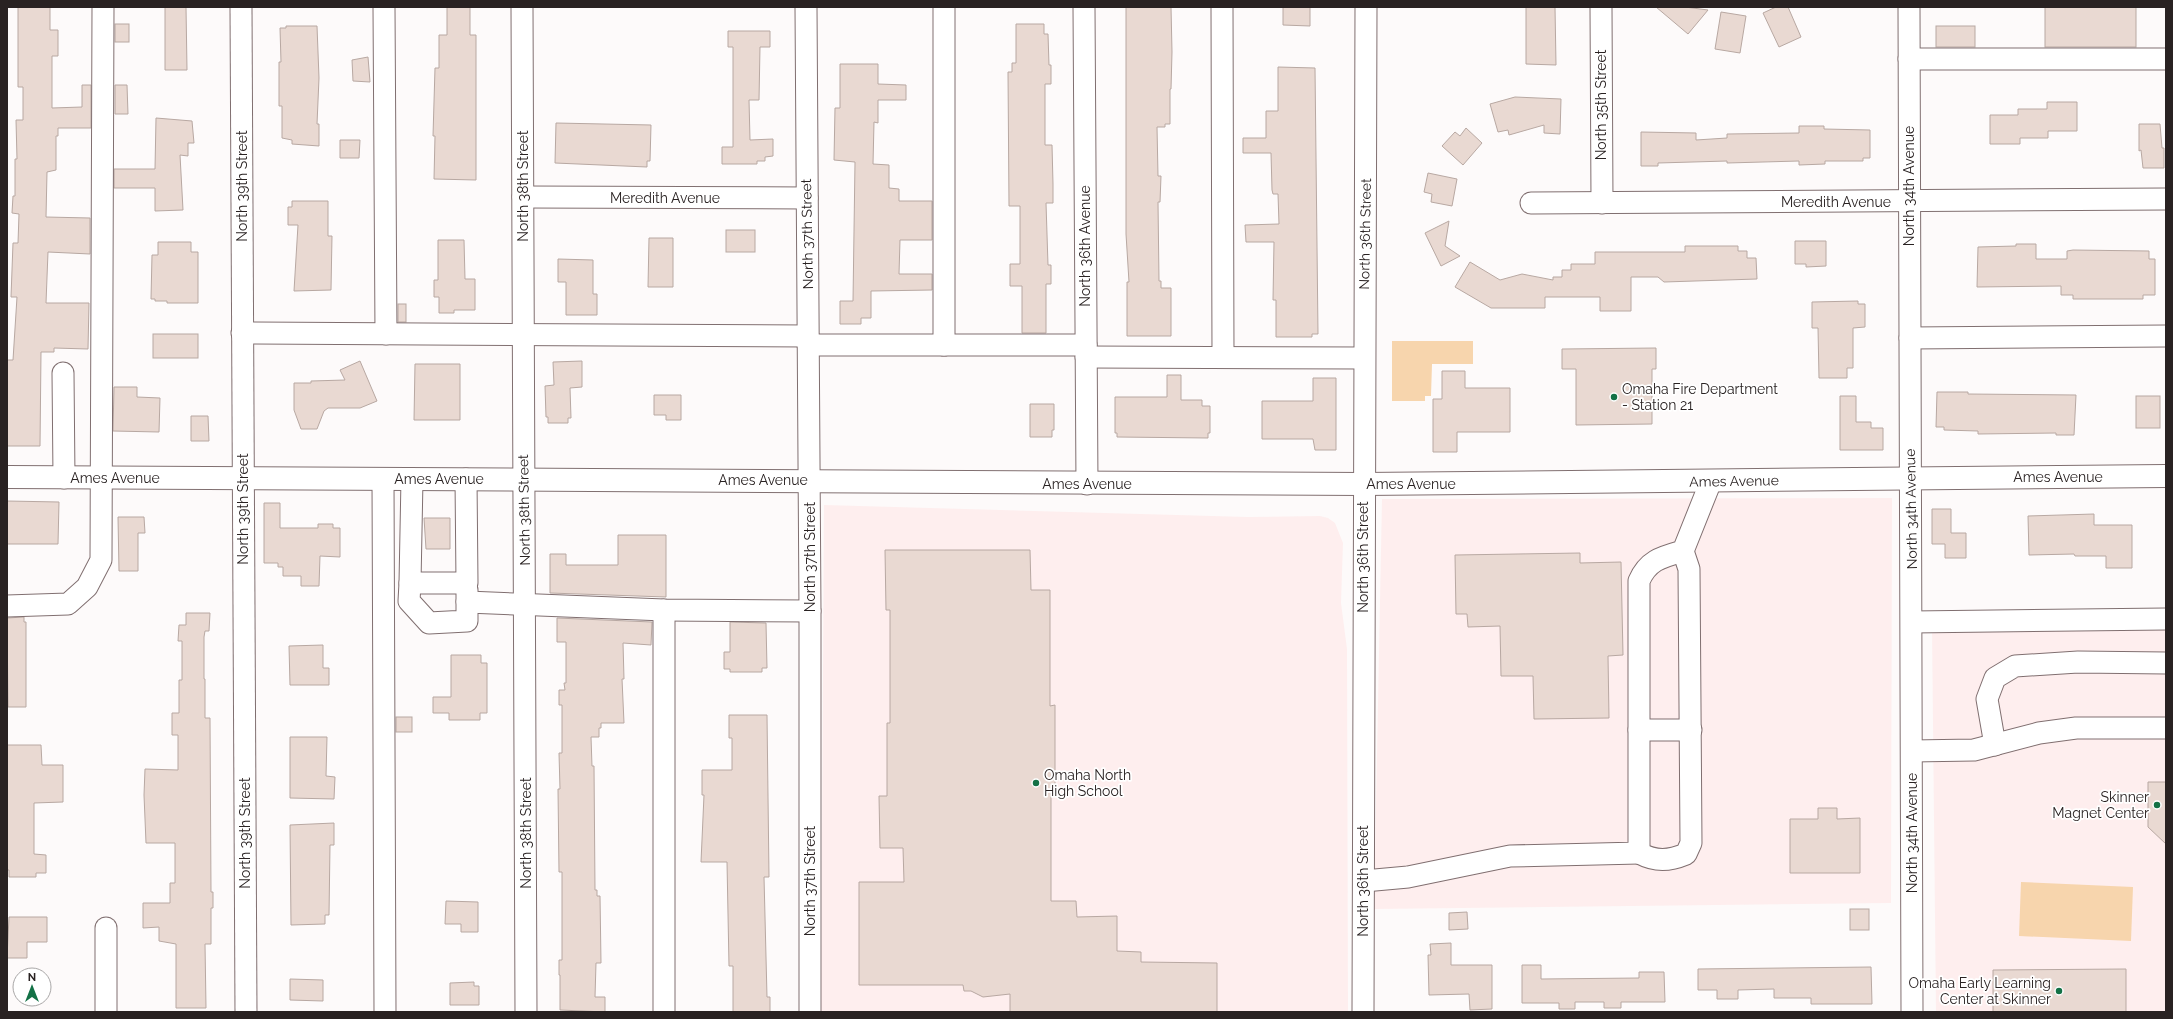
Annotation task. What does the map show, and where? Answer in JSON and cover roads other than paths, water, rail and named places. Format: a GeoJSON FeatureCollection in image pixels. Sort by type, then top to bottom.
{"type":"FeatureCollection","features":[{"type":"Feature","properties":{"kind":"main road","name":"Ames Avenue"},"geometry":{"type":"LineString","coordinates":[[7,478],[810,480],[1087,484],[1363,484],[2166,476]]}},
{"type":"Feature","properties":{"kind":"street"},"geometry":{"type":"LineString","coordinates":[[7,606],[68,604],[87,587],[101,560],[103,7]]}},
{"type":"Feature","properties":{"kind":"street","name":"North 39th Street"},"geometry":{"type":"LineString","coordinates":[[242,7],[242,333],[246,1012]]}},
{"type":"Feature","properties":{"kind":"street"},"geometry":{"type":"LineString","coordinates":[[384,7],[386,334]]}},
{"type":"Feature","properties":{"kind":"street","name":"North 38th Street"},"geometry":{"type":"LineString","coordinates":[[522,7],[526,605],[526,1012]]}},
{"type":"Feature","properties":{"kind":"street","name":"North 37th Street"},"geometry":{"type":"LineString","coordinates":[[806,7],[810,480],[810,1012]]}},
{"type":"Feature","properties":{"kind":"street"},"geometry":{"type":"LineString","coordinates":[[944,7],[944,345]]}},
{"type":"Feature","properties":{"kind":"street","name":"North 36th Avenue"},"geometry":{"type":"LineString","coordinates":[[1084,7],[1087,484]]}},
{"type":"Feature","properties":{"kind":"street"},"geometry":{"type":"LineString","coordinates":[[1222,7],[1223,357]]}},
{"type":"Feature","properties":{"kind":"street","name":"North 36th Street"},"geometry":{"type":"LineString","coordinates":[[1363,1012],[1363,484],[1366,7]]}},
{"type":"Feature","properties":{"kind":"street","name":"North 35th Street"},"geometry":{"type":"LineString","coordinates":[[1601,7],[1602,203]]}},
{"type":"Feature","properties":{"kind":"street","name":"North 34th Avenue"},"geometry":{"type":"LineString","coordinates":[[1909,7],[1909,445],[1912,478],[1912,1012]]}},
{"type":"Feature","properties":{"kind":"street"},"geometry":{"type":"LineString","coordinates":[[1909,59],[2166,59]]}},
{"type":"Feature","properties":{"kind":"street","name":"Meredith Avenue"},"geometry":{"type":"LineString","coordinates":[[523,197],[807,198]]}},
{"type":"Feature","properties":{"kind":"street","name":"Meredith Avenue"},"geometry":{"type":"LineString","coordinates":[[1532,202],[1909,202],[2166,199]]}},
{"type":"Feature","properties":{"kind":"street"},"geometry":{"type":"LineString","coordinates":[[242,333],[524,335],[808,340],[1223,357],[1364,358]]}},
{"type":"Feature","properties":{"kind":"street"},"geometry":{"type":"LineString","coordinates":[[1910,338],[2166,336]]}},
{"type":"Feature","properties":{"kind":"street"},"geometry":{"type":"LineString","coordinates":[[63,373],[64,478]]}},
{"type":"Feature","properties":{"kind":"street"},"geometry":{"type":"LineString","coordinates":[[383,479],[385,1012]]}},
{"type":"Feature","properties":{"kind":"street"},"geometry":{"type":"LineString","coordinates":[[412,479],[410,602],[429,623],[468,621],[466,480]]}},
{"type":"Feature","properties":{"kind":"street"},"geometry":{"type":"LineString","coordinates":[[1364,881],[1408,877],[1510,856],[1639,853],[1650,859],[1670,860],[1686,854],[1691,843],[1689,569],[1683,550],[1711,481]]}},
{"type":"Feature","properties":{"kind":"street"},"geometry":{"type":"LineString","coordinates":[[1639,853],[1639,581],[1645,568],[1666,556],[1683,550]]}},
{"type":"Feature","properties":{"kind":"street"},"geometry":{"type":"LineString","coordinates":[[384,593],[410,588],[467,586],[526,605],[664,610],[810,611]]}},
{"type":"Feature","properties":{"kind":"street"},"geometry":{"type":"LineString","coordinates":[[664,610],[664,1012]]}},
{"type":"Feature","properties":{"kind":"street"},"geometry":{"type":"LineString","coordinates":[[1912,622],[2166,619]]}},
{"type":"Feature","properties":{"kind":"street"},"geometry":{"type":"LineString","coordinates":[[1995,745],[1987,699],[1995,678],[2015,666],[2078,662],[2166,663]]}},
{"type":"Feature","properties":{"kind":"street"},"geometry":{"type":"LineString","coordinates":[[1912,751],[1968,750],[1995,745],[2039,733],[2076,728],[2166,728]]}},
{"type":"Feature","properties":{"kind":"street"},"geometry":{"type":"LineString","coordinates":[[1639,730],[1690,730]]}},
{"type":"Feature","properties":{"kind":"street"},"geometry":{"type":"LineString","coordinates":[[106,928],[106,1012]]}},
{"type":"Feature","properties":{"kind":"place","name":"Omaha Fire Department - Station 21"},"geometry":{"type":"Point","coordinates":[1614,397]}},
{"type":"Feature","properties":{"kind":"place","name":"Omaha North High School"},"geometry":{"type":"Point","coordinates":[1036,783]}},
{"type":"Feature","properties":{"kind":"place","name":"Skinner Magnet Center"},"geometry":{"type":"Point","coordinates":[2157,805]}},
{"type":"Feature","properties":{"kind":"place","name":"Omaha Early Learning Center at Skinner"},"geometry":{"type":"Point","coordinates":[2059,991]}}]}
